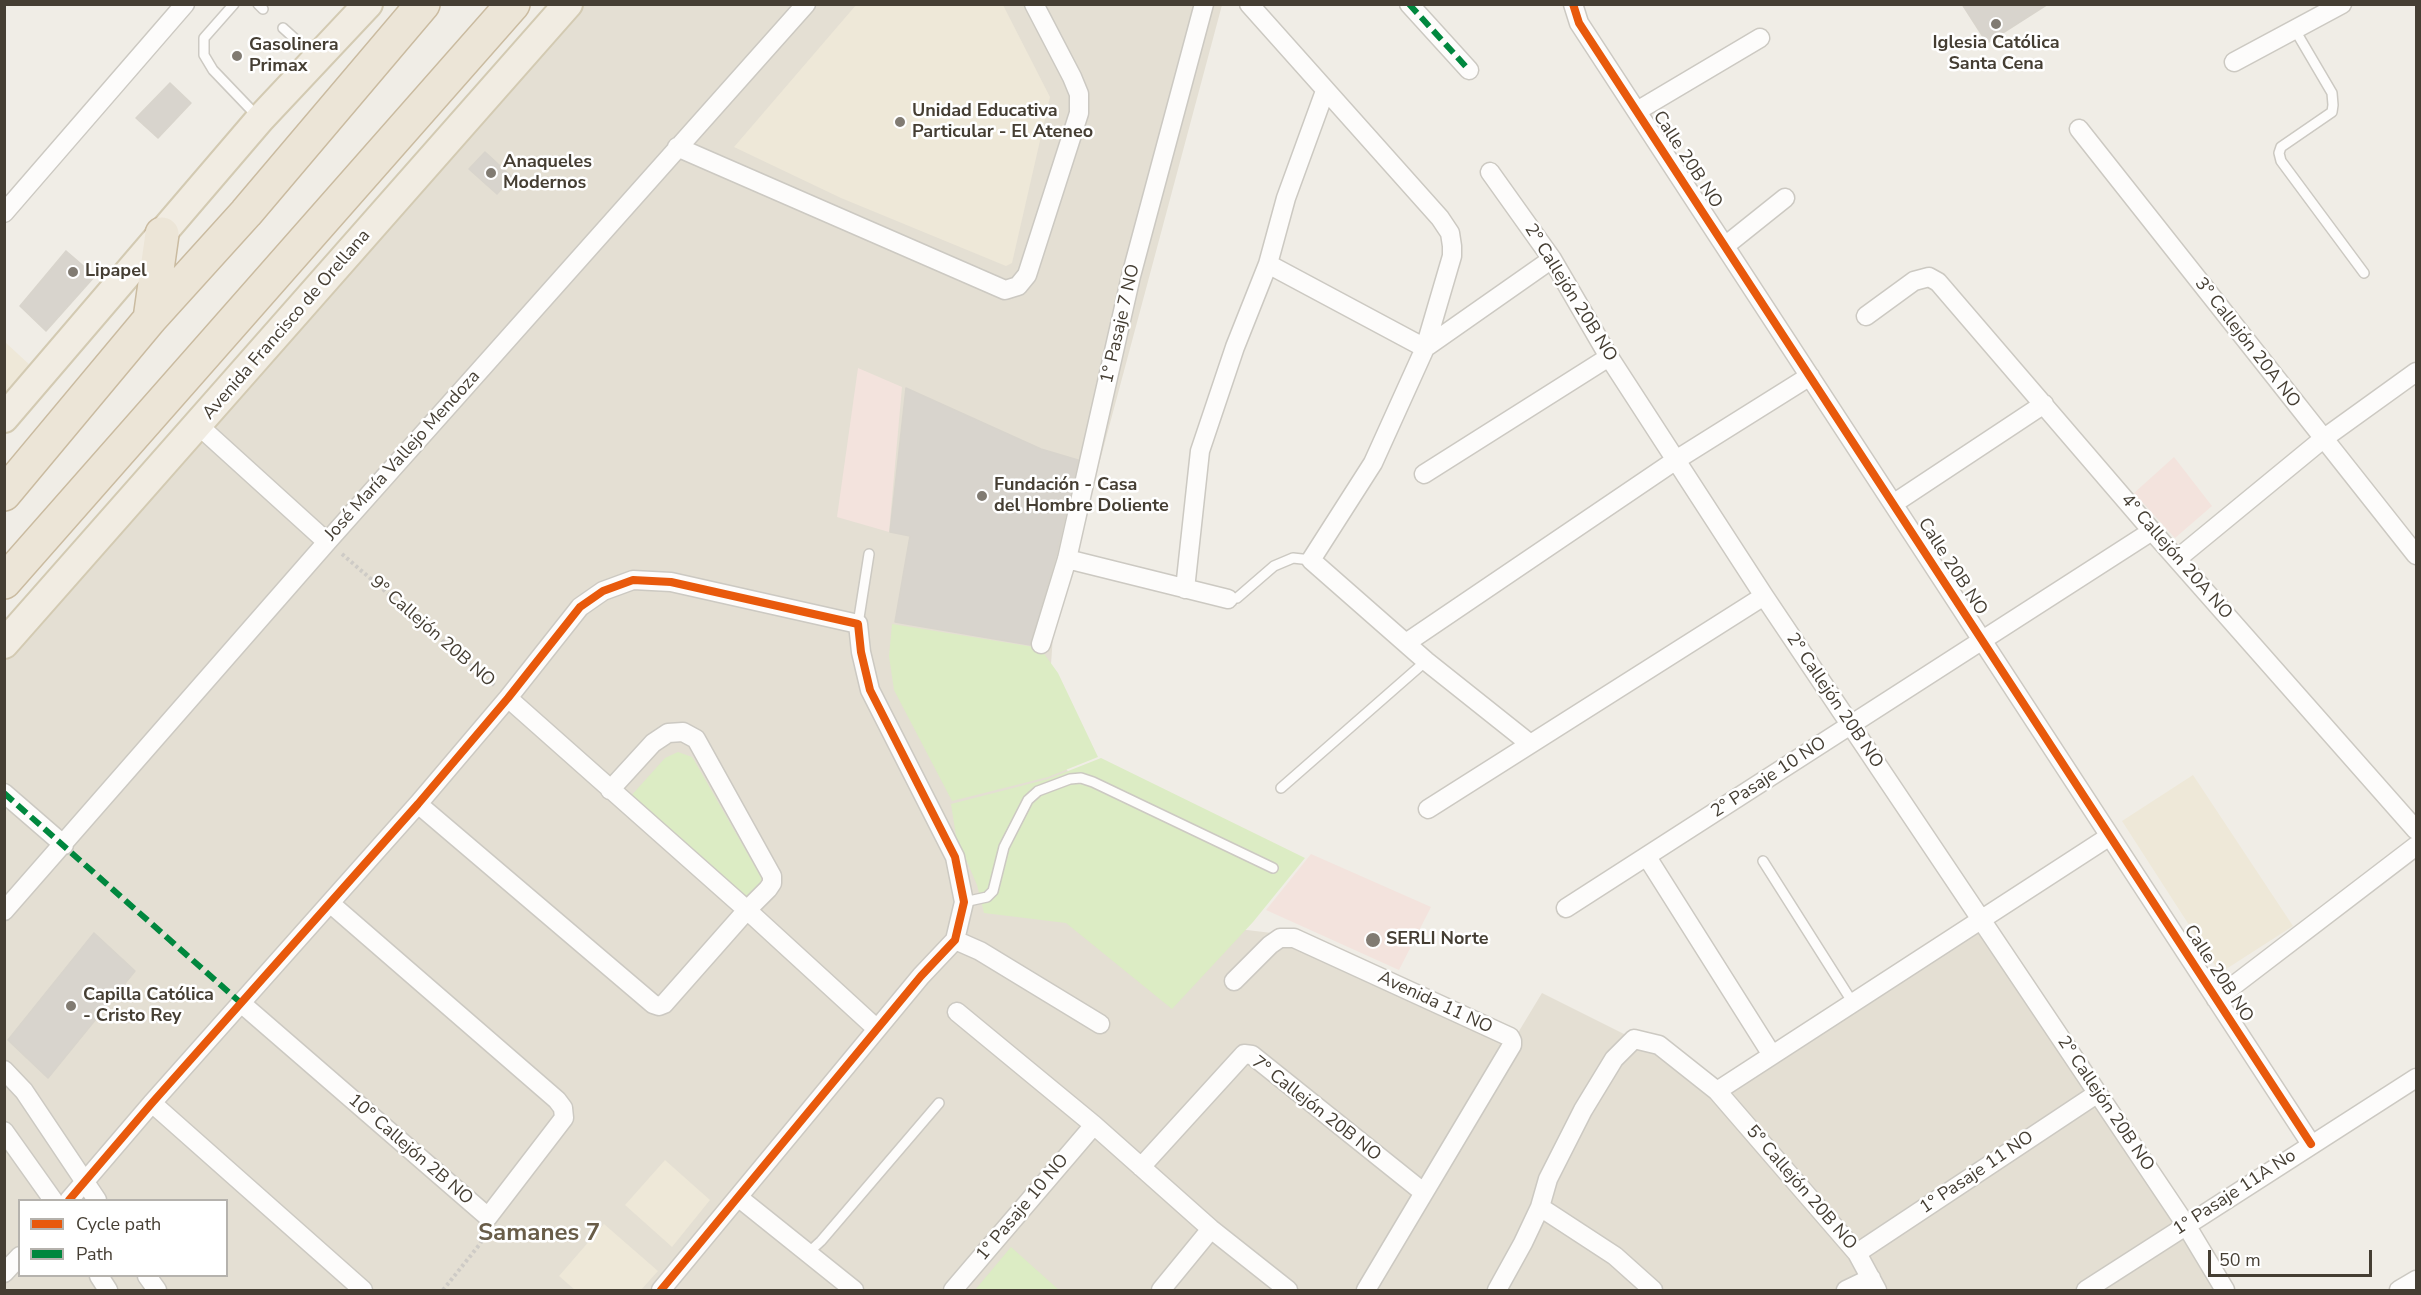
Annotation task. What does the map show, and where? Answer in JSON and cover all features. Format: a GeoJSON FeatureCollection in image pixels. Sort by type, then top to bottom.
{"type":"FeatureCollection","features":[{"type":"Feature","properties":{"kind":"highway"},"geometry":{"type":"LineString","coordinates":[[4,494],[150,319],[246,213],[423,4]]}},
{"type":"Feature","properties":{"kind":"highway"},"geometry":{"type":"LineString","coordinates":[[4,582],[513,4]]}},
{"type":"Feature","properties":{"kind":"highway"},"geometry":{"type":"LineString","coordinates":[[150,319],[162,234]]}},
{"type":"Feature","properties":{"kind":"main road"},"geometry":{"type":"LineString","coordinates":[[4,418],[260,119],[368,4]]}},
{"type":"Feature","properties":{"kind":"main road","name":"Avenida Francisco de Orellana"},"geometry":{"type":"LineString","coordinates":[[4,644],[568,4]]}},
{"type":"Feature","properties":{"kind":"street"},"geometry":{"type":"LineString","coordinates":[[4,213],[185,4]]}},
{"type":"Feature","properties":{"kind":"street","name":"José María Vallejo Mendoza"},"geometry":{"type":"LineString","coordinates":[[4,911],[327,542],[806,4]]}},
{"type":"Feature","properties":{"kind":"street"},"geometry":{"type":"LineString","coordinates":[[677,147],[1005,290],[1018,286],[1027,275],[1079,113],[1079,94],[1034,4]]}},
{"type":"Feature","properties":{"kind":"street","name":"1° Pasaje 7 NO"},"geometry":{"type":"LineString","coordinates":[[1041,644],[1067,559],[1131,276],[1204,4]]}},
{"type":"Feature","properties":{"kind":"street"},"geometry":{"type":"LineString","coordinates":[[1249,4],[1440,218],[1450,233],[1452,256],[1425,348],[1373,463],[1311,560],[1425,661],[1529,743]]}},
{"type":"Feature","properties":{"kind":"street"},"geometry":{"type":"LineString","coordinates":[[1409,4],[1469,70]]}},
{"type":"Feature","properties":{"kind":"street","name":"Calle 20B NO"},"geometry":{"type":"LineString","coordinates":[[1573,4],[1579,22],[2311,1144]]}},
{"type":"Feature","properties":{"kind":"street"},"geometry":{"type":"LineString","coordinates":[[2234,62],[2342,4]]}},
{"type":"Feature","properties":{"kind":"street"},"geometry":{"type":"LineString","coordinates":[[1637,111],[1760,38]]}},
{"type":"Feature","properties":{"kind":"street"},"geometry":{"type":"LineString","coordinates":[[1185,589],[1200,451],[1235,347],[1268,264],[1286,198],[1325,91]]}},
{"type":"Feature","properties":{"kind":"street","name":"3° Callejón 20A NO"},"geometry":{"type":"LineString","coordinates":[[2079,129],[2416,555]]}},
{"type":"Feature","properties":{"kind":"street","name":"2° Callejón 20B NO"},"geometry":{"type":"LineString","coordinates":[[1490,172],[1552,259],[1609,357],[1764,596],[2186,1225],[2225,1290]]}},
{"type":"Feature","properties":{"kind":"street"},"geometry":{"type":"LineString","coordinates":[[1725,246],[1785,198]]}},
{"type":"Feature","properties":{"kind":"street"},"geometry":{"type":"LineString","coordinates":[[1425,348],[1552,259]]}},
{"type":"Feature","properties":{"kind":"street"},"geometry":{"type":"LineString","coordinates":[[1268,264],[1425,348]]}},
{"type":"Feature","properties":{"kind":"street","name":"4° Callejón 20A NO"},"geometry":{"type":"LineString","coordinates":[[1866,316],[1914,280],[1929,277],[1938,282],[2152,531],[2416,830]]}},
{"type":"Feature","properties":{"kind":"street"},"geometry":{"type":"LineString","coordinates":[[1425,474],[1609,357]]}},
{"type":"Feature","properties":{"kind":"street"},"geometry":{"type":"LineString","coordinates":[[2177,559],[2323,439],[2416,372]]}},
{"type":"Feature","properties":{"kind":"street"},"geometry":{"type":"LineString","coordinates":[[1406,643],[1676,460],[1810,376]]}},
{"type":"Feature","properties":{"kind":"street"},"geometry":{"type":"LineString","coordinates":[[1893,504],[2043,404]]}},
{"type":"Feature","properties":{"kind":"street"},"geometry":{"type":"LineString","coordinates":[[198,425],[327,542]]}},
{"type":"Feature","properties":{"kind":"street","name":"2° Pasaje 10 NO"},"geometry":{"type":"LineString","coordinates":[[1566,908],[2152,531]]}},
{"type":"Feature","properties":{"kind":"street"},"geometry":{"type":"LineString","coordinates":[[1067,559],[1228,599]]}},
{"type":"Feature","properties":{"kind":"street"},"geometry":{"type":"LineString","coordinates":[[70,1199],[152,1103],[418,804],[508,698],[580,607],[603,591],[633,580],[671,582],[858,624],[861,652],[870,690],[955,857],[964,902],[955,940],[921,976],[661,1290]]}},
{"type":"Feature","properties":{"kind":"street"},"geometry":{"type":"LineString","coordinates":[[1428,809],[1764,596]]}},
{"type":"Feature","properties":{"kind":"street","name":"9° Callejón 20B NO"},"geometry":{"type":"LineString","coordinates":[[508,698],[877,1029]]}},
{"type":"Feature","properties":{"kind":"street"},"geometry":{"type":"LineString","coordinates":[[418,804],[644,996],[659,1006],[664,1004],[768,889],[772,883],[772,876],[696,739],[682,732],[668,733],[653,743],[610,790]]}},
{"type":"Feature","properties":{"kind":"street"},"geometry":{"type":"LineString","coordinates":[[4,793],[64,845]]}},
{"type":"Feature","properties":{"kind":"street"},"geometry":{"type":"LineString","coordinates":[[1717,1091],[2110,836]]}},
{"type":"Feature","properties":{"kind":"street"},"geometry":{"type":"LineString","coordinates":[[2216,999],[2416,846]]}},
{"type":"Feature","properties":{"kind":"street"},"geometry":{"type":"LineString","coordinates":[[1647,857],[1772,1055]]}},
{"type":"Feature","properties":{"kind":"street","name":"10° Callejón 2B NO"},"geometry":{"type":"LineString","coordinates":[[241,1003],[488,1217],[564,1118],[563,1108],[557,1100],[331,904]]}},
{"type":"Feature","properties":{"kind":"street","name":"Avenida 11 NO"},"geometry":{"type":"LineString","coordinates":[[1234,981],[1270,945],[1280,938],[1294,938],[1510,1037],[1512,1045],[1366,1290]]}},
{"type":"Feature","properties":{"kind":"street"},"geometry":{"type":"LineString","coordinates":[[955,940],[980,951],[1100,1024]]}},
{"type":"Feature","properties":{"kind":"street"},"geometry":{"type":"LineString","coordinates":[[957,1012],[1094,1125],[1211,1229],[1288,1290]]}},
{"type":"Feature","properties":{"kind":"street","name":"5° Callejón 20B NO"},"geometry":{"type":"LineString","coordinates":[[1540,1207],[1548,1179],[1583,1110],[1614,1059],[1634,1039],[1659,1045],[1717,1091],[1857,1253],[1874,1284]]}},
{"type":"Feature","properties":{"kind":"street","name":"7° Callejón 20B NO"},"geometry":{"type":"LineString","coordinates":[[1141,1167],[1244,1054],[1252,1055],[1423,1192]]}},
{"type":"Feature","properties":{"kind":"street"},"geometry":{"type":"LineString","coordinates":[[4,1070],[24,1091],[96,1199]]}},
{"type":"Feature","properties":{"kind":"street","name":"1° Pasaje 11A No"},"geometry":{"type":"LineString","coordinates":[[2086,1290],[2416,1078]]}},
{"type":"Feature","properties":{"kind":"street","name":"1° Pasaje 11 NO"},"geometry":{"type":"LineString","coordinates":[[1857,1253],[2098,1093]]}},
{"type":"Feature","properties":{"kind":"street"},"geometry":{"type":"LineString","coordinates":[[152,1103],[363,1290]]}},
{"type":"Feature","properties":{"kind":"street","name":"1° Pasaje 10 NO"},"geometry":{"type":"LineString","coordinates":[[953,1290],[1094,1125]]}},
{"type":"Feature","properties":{"kind":"street"},"geometry":{"type":"LineString","coordinates":[[4,1131],[52,1199]]}},
{"type":"Feature","properties":{"kind":"street"},"geometry":{"type":"LineString","coordinates":[[738,1197],[854,1290]]}},
{"type":"Feature","properties":{"kind":"street"},"geometry":{"type":"LineString","coordinates":[[1497,1290],[1540,1207],[1615,1256],[1653,1290]]}},
{"type":"Feature","properties":{"kind":"street"},"geometry":{"type":"LineString","coordinates":[[1161,1290],[1211,1229]]}},
{"type":"Feature","properties":{"kind":"street"},"geometry":{"type":"LineString","coordinates":[[4,1273],[18,1258]]}},
{"type":"Feature","properties":{"kind":"street"},"geometry":{"type":"LineString","coordinates":[[100,1277],[108,1290]]}},
{"type":"Feature","properties":{"kind":"street"},"geometry":{"type":"LineString","coordinates":[[148,1277],[157,1290]]}},
{"type":"Feature","properties":{"kind":"street"},"geometry":{"type":"LineString","coordinates":[[2399,1290],[2416,1280]]}},
{"type":"Feature","properties":{"kind":"street"},"geometry":{"type":"LineString","coordinates":[[1846,1290],[1874,1284]]}},
{"type":"Feature","properties":{"kind":"lane"},"geometry":{"type":"LineString","coordinates":[[234,4],[204,39],[204,55],[213,70],[260,119]]}},
{"type":"Feature","properties":{"kind":"lane"},"geometry":{"type":"LineString","coordinates":[[283,28],[316,58]]}},
{"type":"Feature","properties":{"kind":"lane"},"geometry":{"type":"LineString","coordinates":[[2295,30],[2332,93],[2333,105],[2332,112],[2281,147],[2279,153],[2281,161],[2364,273]]}},
{"type":"Feature","properties":{"kind":"lane"},"geometry":{"type":"LineString","coordinates":[[858,624],[869,554]]}},
{"type":"Feature","properties":{"kind":"lane"},"geometry":{"type":"LineString","coordinates":[[1228,599],[1237,598],[1274,566],[1293,558],[1311,560]]}},
{"type":"Feature","properties":{"kind":"lane"},"geometry":{"type":"LineString","coordinates":[[1281,788],[1425,661]]}},
{"type":"Feature","properties":{"kind":"lane"},"geometry":{"type":"LineString","coordinates":[[964,902],[987,897],[993,891],[1004,847],[1028,800],[1038,791],[1070,779],[1080,778],[1093,782],[1273,868]]}},
{"type":"Feature","properties":{"kind":"lane"},"geometry":{"type":"LineString","coordinates":[[1763,861],[1853,1003]]}},
{"type":"Feature","properties":{"kind":"lane"},"geometry":{"type":"LineString","coordinates":[[808,1253],[821,1241],[939,1103]]}},
{"type":"Feature","properties":{"kind":"path"},"geometry":{"type":"LineString","coordinates":[[443,1290],[480,1244],[488,1217]]}},
{"type":"Feature","properties":{"kind":"shaded area","name":"Samanes 7"},"geometry":{"type":"Polygon","coordinates":[[[569,4],[1222,5],[1053,636],[1046,734],[1087,804],[1213,926],[1272,933],[1510,1046],[1542,993],[1634,1039],[1717,1090],[1980,924],[2225,1290],[5,1290],[5,649],[569,4]]]}},
{"type":"Feature","properties":{"kind":"shaded area","name":"Unidad Educativa Particular - El Ateneo"},"geometry":{"type":"Polygon","coordinates":[[[856,5],[1003,5],[1050,97],[1012,263],[1006,266],[841,198],[734,147],[856,5]]]}},
{"type":"Feature","properties":{"kind":"shaded area"},"geometry":{"type":"Polygon","coordinates":[[[5,342],[31,366],[5,396],[5,342]]]}},
{"type":"Feature","properties":{"kind":"shaded area"},"geometry":{"type":"Polygon","coordinates":[[[858,368],[902,387],[889,532],[837,517],[858,368]]]}},
{"type":"Feature","properties":{"kind":"shaded area"},"geometry":{"type":"Polygon","coordinates":[[[2174,457],[2212,506],[2175,538],[2134,493],[2174,457]]]}},
{"type":"Feature","properties":{"kind":"shaded area"},"geometry":{"type":"Polygon","coordinates":[[[2193,775],[2293,926],[2220,973],[2122,821],[2193,775]]]}},
{"type":"Feature","properties":{"kind":"shaded area","name":"SERLI Norte"},"geometry":{"type":"Polygon","coordinates":[[[1311,854],[1431,907],[1399,970],[1266,910],[1311,854]]]}},
{"type":"Feature","properties":{"kind":"shaded area"},"geometry":{"type":"Polygon","coordinates":[[[665,1160],[710,1200],[672,1247],[625,1205],[665,1160]]]}},
{"type":"Feature","properties":{"kind":"shaded area"},"geometry":{"type":"Polygon","coordinates":[[[604,1224],[658,1271],[641,1290],[575,1290],[559,1276],[604,1224]]]}},
{"type":"Feature","properties":{"kind":"green space"},"geometry":{"type":"Polygon","coordinates":[[[892,624],[1040,648],[1058,673],[1098,757],[1048,777],[952,801],[894,690],[889,656],[892,624]]]}},
{"type":"Feature","properties":{"kind":"green space"},"geometry":{"type":"Polygon","coordinates":[[[678,752],[694,760],[761,877],[761,883],[745,901],[629,798],[665,758],[678,752]]]}},
{"type":"Feature","properties":{"kind":"green space"},"geometry":{"type":"Polygon","coordinates":[[[1101,758],[1305,858],[1253,922],[1172,1009],[1066,923],[984,913],[977,885],[956,836],[951,804],[1048,779],[1101,758]]]}},
{"type":"Feature","properties":{"kind":"green space"},"geometry":{"type":"Polygon","coordinates":[[[1011,1247],[1059,1290],[975,1290],[1011,1247]]]}},
{"type":"Feature","properties":{"kind":"building","name":"Iglesia Católica Santa Cena"},"geometry":{"type":"Polygon","coordinates":[[[1962,4],[2048,4],[1987,43],[1962,4]]]}},
{"type":"Feature","properties":{"kind":"building"},"geometry":{"type":"Polygon","coordinates":[[[170,83],[191,103],[158,138],[136,118],[170,83]]]}},
{"type":"Feature","properties":{"kind":"building","name":"Anaqueles Modernos"},"geometry":{"type":"Polygon","coordinates":[[[485,152],[512,177],[497,194],[469,169],[485,152]]]}},
{"type":"Feature","properties":{"kind":"building"},"geometry":{"type":"Polygon","coordinates":[[[66,251],[95,276],[46,331],[20,306],[66,251]]]}},
{"type":"Feature","properties":{"kind":"building","name":"Fundación - Casa del Hombre Doliente"},"geometry":{"type":"Polygon","coordinates":[[[906,388],[1041,449],[1078,460],[1056,556],[1030,645],[895,622],[910,536],[890,532],[906,388]]]}},
{"type":"Feature","properties":{"kind":"building","name":"Capilla Católica - Cristo Rey"},"geometry":{"type":"Polygon","coordinates":[[[94,933],[135,971],[48,1078],[8,1040],[94,933]]]}},
{"type":"Feature","properties":{"kind":"marked path"},"geometry":{"type":"LineString","coordinates":[[1409,4],[1469,70]]}},
{"type":"Feature","properties":{"kind":"marked path"},"geometry":{"type":"LineString","coordinates":[[4,793],[241,1003]]}},
{"type":"Feature","properties":{"kind":"cycle path"},"geometry":{"type":"LineString","coordinates":[[1573,4],[1579,23],[2311,1144]]}},
{"type":"Feature","properties":{"kind":"cycle path"},"geometry":{"type":"LineString","coordinates":[[70,1199],[152,1103],[418,804],[508,698],[580,607],[603,591],[633,580],[671,582],[858,624],[861,652],[870,690],[955,857],[964,902],[955,940],[921,976],[661,1290]]}},
{"type":"Feature","properties":{"kind":"place","name":"Iglesia Católica Santa Cena"},"geometry":{"type":"Point","coordinates":[1996,24]}},
{"type":"Feature","properties":{"kind":"place","name":"Gasolinera Primax"},"geometry":{"type":"Point","coordinates":[237,56]}},
{"type":"Feature","properties":{"kind":"place","name":"Unidad Educativa Particular - El Ateneo"},"geometry":{"type":"Point","coordinates":[900,122]}},
{"type":"Feature","properties":{"kind":"place","name":"Anaqueles Modernos"},"geometry":{"type":"Point","coordinates":[491,173]}},
{"type":"Feature","properties":{"kind":"place","name":"Lipapel"},"geometry":{"type":"Point","coordinates":[73,272]}},
{"type":"Feature","properties":{"kind":"place","name":"Fundación - Casa del Hombre Doliente"},"geometry":{"type":"Point","coordinates":[982,496]}},
{"type":"Feature","properties":{"kind":"place","name":"SERLI Norte"},"geometry":{"type":"Point","coordinates":[1373,940]}},
{"type":"Feature","properties":{"kind":"place","name":"Capilla Católica - Cristo Rey"},"geometry":{"type":"Point","coordinates":[71,1006]}},
{"type":"Feature","properties":{"kind":"district","name":"Samanes 7"},"geometry":{"type":"Point","coordinates":[539,1234]}}]}
